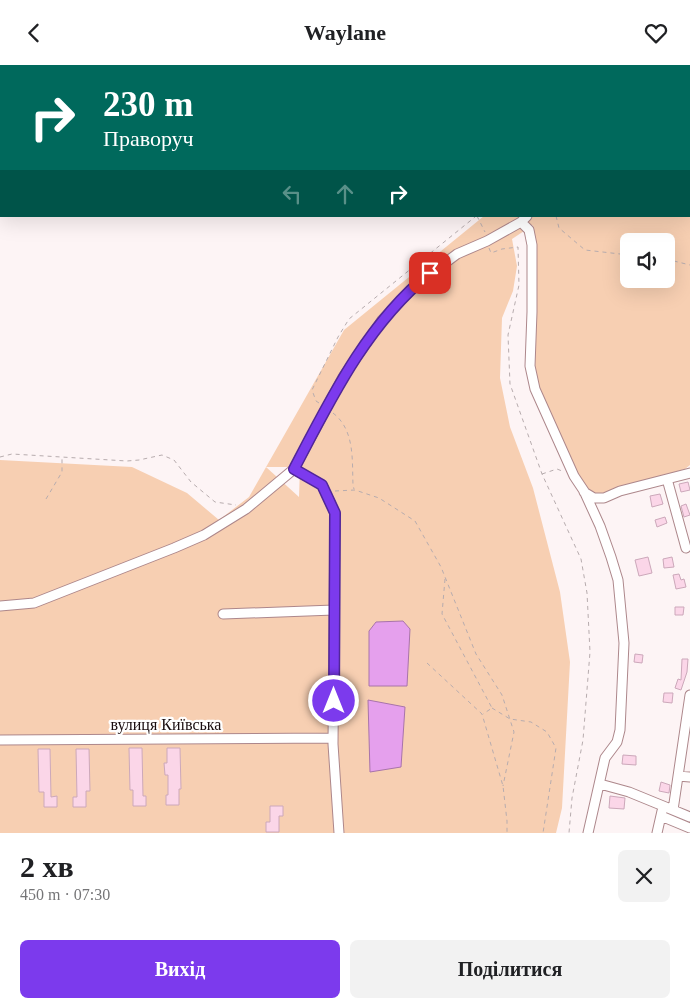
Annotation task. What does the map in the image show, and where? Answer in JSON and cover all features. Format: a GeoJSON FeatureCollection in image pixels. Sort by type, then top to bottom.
{"type":"FeatureCollection","features":[{"type":"Feature","properties":{"kind":"street"},"geometry":{"type":"LineString","coordinates":[[0,607],[34,603],[174,548],[204,535],[246,509],[294,469],[342,377],[382,320],[417,284],[444,263],[457,254],[487,241],[524,219],[532,245],[530,366],[535,389],[574,476],[584,491],[600,526],[612,557],[618,580],[624,643],[620,730],[617,742],[605,758],[588,833]]}},
{"type":"Feature","properties":{"kind":"street"},"geometry":{"type":"LineString","coordinates":[[294,469],[322,485],[335,513],[333,738],[338,833]]}},
{"type":"Feature","properties":{"kind":"street"},"geometry":{"type":"LineString","coordinates":[[584,491],[594,498],[604,498],[620,491],[690,473]]}},
{"type":"Feature","properties":{"kind":"street"},"geometry":{"type":"LineString","coordinates":[[667,479],[686,548]]}},
{"type":"Feature","properties":{"kind":"street"},"geometry":{"type":"LineString","coordinates":[[223,613],[334,610]]}},
{"type":"Feature","properties":{"kind":"street"},"geometry":{"type":"LineString","coordinates":[[673,810],[678,776],[686,746],[690,695]]}},
{"type":"Feature","properties":{"kind":"street","name":"вулиця Київська"},"geometry":{"type":"LineString","coordinates":[[0,740],[333,738]]}},
{"type":"Feature","properties":{"kind":"street"},"geometry":{"type":"LineString","coordinates":[[678,776],[690,777]]}},
{"type":"Feature","properties":{"kind":"street"},"geometry":{"type":"LineString","coordinates":[[600,784],[629,792],[690,817]]}},
{"type":"Feature","properties":{"kind":"street"},"geometry":{"type":"LineString","coordinates":[[657,833],[663,806]]}},
{"type":"Feature","properties":{"kind":"street"},"geometry":{"type":"LineString","coordinates":[[661,817],[690,829]]}},
{"type":"Feature","properties":{"kind":"path"},"geometry":{"type":"LineString","coordinates":[[478,217],[485,229],[491,253],[502,249],[518,247],[519,285],[508,335],[510,384],[542,474],[581,559],[587,593],[590,652],[583,740],[572,798],[569,833]]}},
{"type":"Feature","properties":{"kind":"path"},"geometry":{"type":"LineString","coordinates":[[556,217],[559,228],[585,250],[620,254]]}},
{"type":"Feature","properties":{"kind":"path"},"geometry":{"type":"LineString","coordinates":[[675,261],[690,265]]}},
{"type":"Feature","properties":{"kind":"path"},"geometry":{"type":"LineString","coordinates":[[0,457],[12,454],[62,458],[139,460],[162,455],[174,460],[192,482],[215,502],[232,503],[246,509]]}},
{"type":"Feature","properties":{"kind":"path"},"geometry":{"type":"LineString","coordinates":[[46,499],[62,472],[62,458]]}},
{"type":"Feature","properties":{"kind":"path"},"geometry":{"type":"LineString","coordinates":[[542,474],[556,469],[574,476]]}},
{"type":"Feature","properties":{"kind":"path"},"geometry":{"type":"LineString","coordinates":[[326,493],[355,490],[379,498],[415,521],[445,577],[476,654],[502,695],[510,719],[514,732],[502,786]]}},
{"type":"Feature","properties":{"kind":"path"},"geometry":{"type":"LineString","coordinates":[[445,577],[442,614],[492,708],[510,719],[531,722],[547,732],[556,748],[543,833]]}},
{"type":"Feature","properties":{"kind":"path"},"geometry":{"type":"LineString","coordinates":[[427,663],[482,714],[502,786],[507,821],[506,833]]}},
{"type":"Feature","properties":{"kind":"path"},"geometry":{"type":"LineString","coordinates":[[482,714],[492,708]]}},
{"type":"Feature","properties":{"kind":"shaded area"},"geometry":{"type":"Polygon","coordinates":[[[483,217],[690,217],[690,465],[685,469],[599,494],[586,491],[543,399],[535,373],[536,254],[533,225],[512,239],[517,266],[513,291],[502,318],[500,378],[510,427],[533,488],[560,592],[570,662],[562,808],[556,833],[0,833],[0,460],[132,467],[187,493],[219,520],[249,497],[266,467],[344,330],[483,217]],[[266,467],[299,497],[300,467],[266,467]]]}},
{"type":"Feature","properties":{"kind":"shaded area"},"geometry":{"type":"Polygon","coordinates":[[[403,621],[410,629],[407,686],[369,686],[369,631],[376,622],[403,621]]]}},
{"type":"Feature","properties":{"kind":"shaded area"},"geometry":{"type":"Polygon","coordinates":[[[368,700],[405,707],[401,767],[370,772],[368,700]]]}},
{"type":"Feature","properties":{"kind":"building"},"geometry":{"type":"Polygon","coordinates":[[[688,482],[690,490],[681,492],[679,484],[688,482]]]}},
{"type":"Feature","properties":{"kind":"building"},"geometry":{"type":"Polygon","coordinates":[[[660,494],[663,504],[652,507],[650,496],[660,494]]]}},
{"type":"Feature","properties":{"kind":"building"},"geometry":{"type":"Polygon","coordinates":[[[686,504],[690,515],[684,517],[681,506],[686,504]]]}},
{"type":"Feature","properties":{"kind":"building"},"geometry":{"type":"Polygon","coordinates":[[[665,517],[667,523],[657,527],[655,520],[665,517]]]}},
{"type":"Feature","properties":{"kind":"building"},"geometry":{"type":"Polygon","coordinates":[[[648,557],[652,573],[639,576],[635,560],[648,557]]]}},
{"type":"Feature","properties":{"kind":"building"},"geometry":{"type":"Polygon","coordinates":[[[672,557],[674,567],[664,568],[663,559],[672,557]]]}},
{"type":"Feature","properties":{"kind":"building"},"geometry":{"type":"Polygon","coordinates":[[[679,574],[681,580],[684,579],[686,587],[676,589],[673,575],[679,574]]]}},
{"type":"Feature","properties":{"kind":"building"},"geometry":{"type":"Polygon","coordinates":[[[675,607],[684,607],[683,615],[675,615],[675,607]]]}},
{"type":"Feature","properties":{"kind":"building"},"geometry":{"type":"Polygon","coordinates":[[[635,654],[643,655],[642,663],[634,662],[635,654]]]}},
{"type":"Feature","properties":{"kind":"building"},"geometry":{"type":"Polygon","coordinates":[[[682,659],[688,659],[687,672],[681,690],[675,688],[678,679],[681,680],[682,659]]]}},
{"type":"Feature","properties":{"kind":"building"},"geometry":{"type":"Polygon","coordinates":[[[664,693],[673,693],[672,703],[663,702],[664,693]]]}},
{"type":"Feature","properties":{"kind":"building"},"geometry":{"type":"Polygon","coordinates":[[[129,748],[142,748],[143,796],[146,796],[146,806],[133,806],[133,790],[130,790],[129,748]]]}},
{"type":"Feature","properties":{"kind":"building"},"geometry":{"type":"Polygon","coordinates":[[[167,748],[180,748],[181,789],[179,789],[179,805],[166,805],[168,775],[165,775],[164,763],[167,763],[167,748]]]}},
{"type":"Feature","properties":{"kind":"building"},"geometry":{"type":"Polygon","coordinates":[[[38,749],[50,749],[51,797],[57,796],[57,807],[44,807],[44,792],[39,792],[38,749]]]}},
{"type":"Feature","properties":{"kind":"building"},"geometry":{"type":"Polygon","coordinates":[[[76,749],[89,749],[90,791],[86,791],[86,807],[73,807],[73,797],[77,797],[76,749]]]}},
{"type":"Feature","properties":{"kind":"building"},"geometry":{"type":"Polygon","coordinates":[[[623,755],[636,756],[636,765],[622,764],[623,755]]]}},
{"type":"Feature","properties":{"kind":"building"},"geometry":{"type":"Polygon","coordinates":[[[661,782],[670,785],[669,793],[659,791],[661,782]]]}},
{"type":"Feature","properties":{"kind":"building"},"geometry":{"type":"Polygon","coordinates":[[[610,796],[625,798],[624,809],[609,808],[610,796]]]}},
{"type":"Feature","properties":{"kind":"building"},"geometry":{"type":"Polygon","coordinates":[[[270,806],[283,806],[283,816],[279,816],[279,832],[266,832],[266,822],[270,822],[270,806]]]}},
{"type":"Feature","properties":{"kind":"route"},"geometry":{"type":"LineString","coordinates":[[334,701],[335,513],[322,485],[294,469],[342,377],[382,320],[430,273]]}}]}
